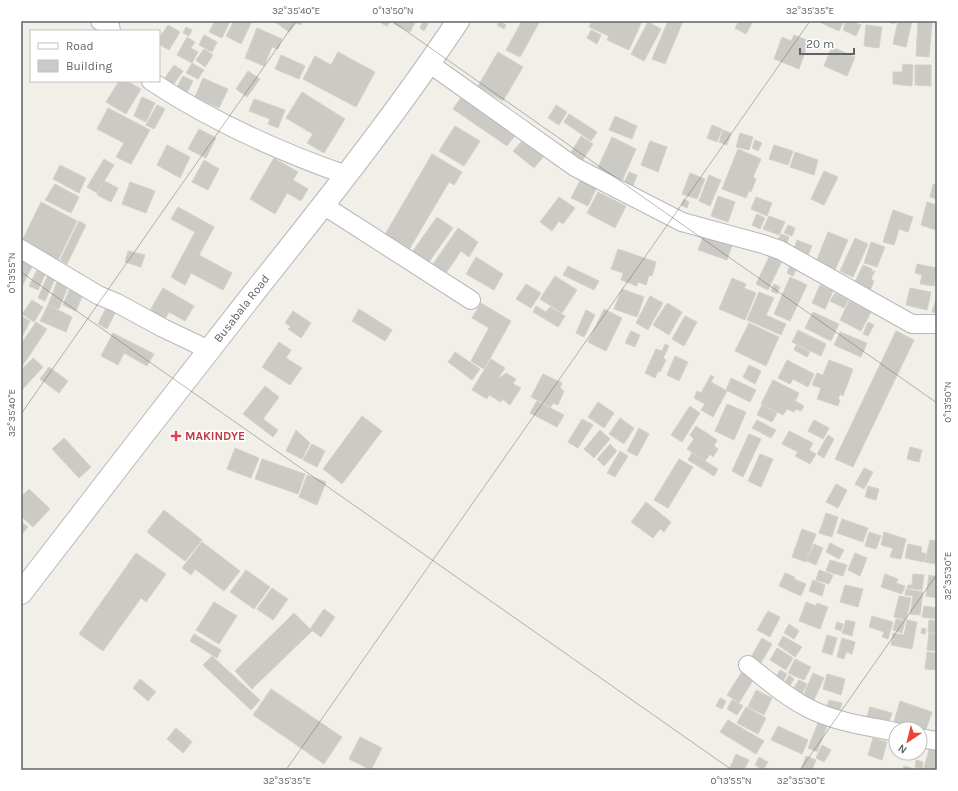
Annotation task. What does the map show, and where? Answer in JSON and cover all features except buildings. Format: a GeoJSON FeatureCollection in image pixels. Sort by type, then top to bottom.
{"type":"FeatureCollection","features":[{"type":"Feature","properties":{"kind":"street","name":"Busabala Road"},"geometry":{"type":"LineString","coordinates":[[21,593],[346,175],[430,64],[458,21]]}},
{"type":"Feature","properties":{"kind":"street"},"geometry":{"type":"LineString","coordinates":[[430,64],[575,167],[682,222],[780,250],[912,324],[937,324]]}},
{"type":"Feature","properties":{"kind":"street"},"geometry":{"type":"LineString","coordinates":[[153,82],[194,108],[282,151],[346,175]]}},
{"type":"Feature","properties":{"kind":"street"},"geometry":{"type":"LineString","coordinates":[[323,205],[471,300]]}},
{"type":"Feature","properties":{"kind":"street"},"geometry":{"type":"LineString","coordinates":[[21,248],[98,295],[117,303],[163,328],[209,350]]}},
{"type":"Feature","properties":{"kind":"street"},"geometry":{"type":"LineString","coordinates":[[748,665],[785,694],[808,708],[831,717],[888,730]]}},
{"type":"Feature","properties":{"kind":"place","name":"MAKINDYE"},"geometry":{"type":"Point","coordinates":[176,436]}}]}
